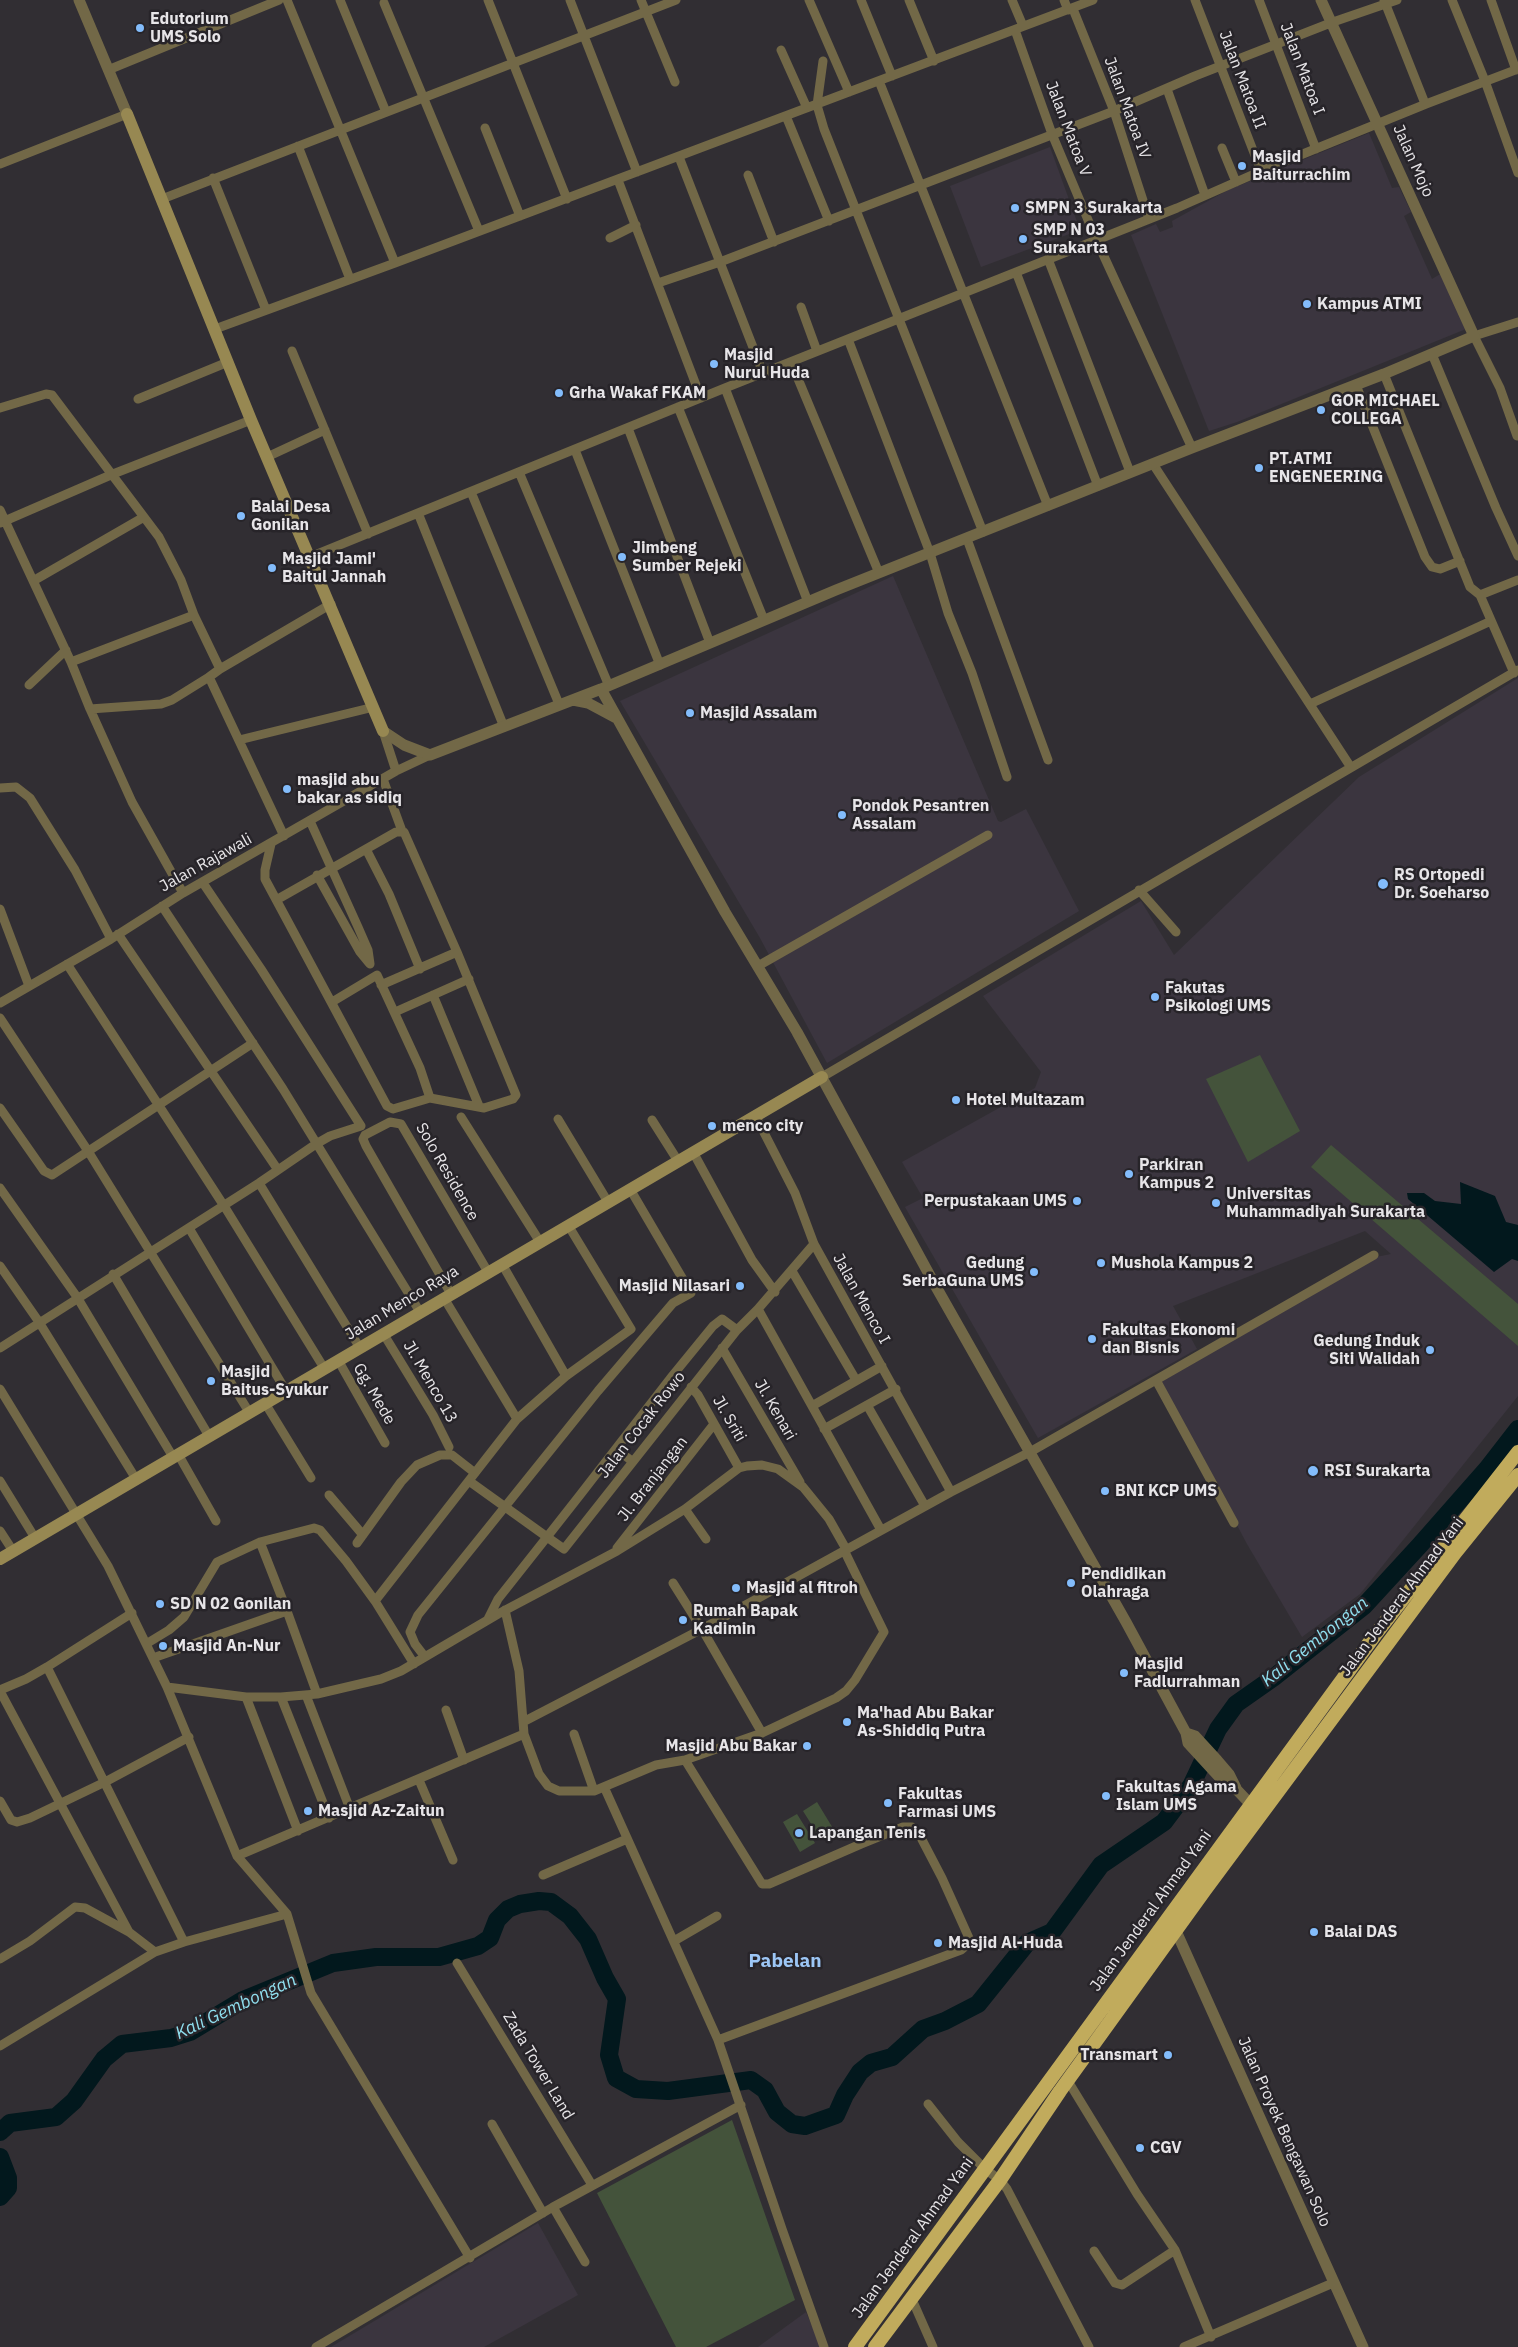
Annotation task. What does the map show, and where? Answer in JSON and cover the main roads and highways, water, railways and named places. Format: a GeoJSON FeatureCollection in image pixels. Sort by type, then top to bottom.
{"type":"FeatureCollection","features":[{"type":"Feature","properties":{"kind":"highway","name":"Jalan Jenderal Ahmad Yani"},"geometry":{"type":"LineString","coordinates":[[855,2347],[1374,1635],[1518,1452]]}},
{"type":"Feature","properties":{"kind":"highway","name":"Jalan Jenderal Ahmad Yani"},"geometry":{"type":"LineString","coordinates":[[875,2347],[1000,2180],[1064,2086],[1260,1815],[1455,1553],[1518,1476]]}},
{"type":"Feature","properties":{"kind":"highway"},"geometry":{"type":"LineString","coordinates":[[1049,2083],[1064,2086]]}},
{"type":"Feature","properties":{"kind":"main road"},"geometry":{"type":"LineString","coordinates":[[127,114],[251,420],[331,604],[383,731]]}},
{"type":"Feature","properties":{"kind":"main road","name":"Jalan Menco Raya"},"geometry":{"type":"LineString","coordinates":[[0,1559],[822,1077]]}},
{"type":"Feature","properties":{"kind":"water"},"geometry":{"type":"Polygon","coordinates":[[[1460,1182],[1495,1196],[1506,1222],[1518,1225],[1518,1261],[1512,1259],[1494,1272],[1408,1199],[1407,1193],[1424,1193],[1435,1201],[1461,1204],[1460,1182]]]}},
{"type":"Feature","properties":{"kind":"waterway","name":"Kali Gembongan"},"geometry":{"type":"LineString","coordinates":[[0,2132],[10,2123],[56,2117],[74,2101],[104,2059],[122,2044],[171,2038],[190,2032],[243,2000],[333,1963],[376,1957],[439,1957],[478,1946],[490,1938],[497,1920],[508,1909],[520,1904],[539,1901],[551,1902],[570,1916],[588,1939],[605,1978],[617,1999],[609,2055],[616,2078],[636,2089],[668,2091],[751,2080],[765,2090],[777,2112],[792,2124],[805,2126],[836,2115],[845,2095],[860,2072],[871,2063],[892,2057],[923,2029],[945,2021],[978,2004],[1027,1943],[1052,1932],[1101,1865],[1164,1822],[1191,1786],[1218,1729],[1236,1704],[1273,1678],[1364,1606],[1487,1469],[1518,1429]]}},
{"type":"Feature","properties":{"kind":"waterway","name":"Kali Gembongan"},"geometry":{"type":"LineString","coordinates":[[0,2157],[8,2178],[8,2188],[0,2197]]}},
{"type":"Feature","properties":{"kind":"place","name":"Edutorium UMS Solo"},"geometry":{"type":"Point","coordinates":[140,28]}},
{"type":"Feature","properties":{"kind":"place","name":"Masjid Baiturrachim"},"geometry":{"type":"Point","coordinates":[1242,166]}},
{"type":"Feature","properties":{"kind":"place","name":"SMPN 3 Surakarta"},"geometry":{"type":"Point","coordinates":[1015,208]}},
{"type":"Feature","properties":{"kind":"place","name":"SMP N 03 Surakarta"},"geometry":{"type":"Point","coordinates":[1023,239]}},
{"type":"Feature","properties":{"kind":"place","name":"Kampus ATMI"},"geometry":{"type":"Point","coordinates":[1307,304]}},
{"type":"Feature","properties":{"kind":"place","name":"Masjid Nurul Huda"},"geometry":{"type":"Point","coordinates":[714,364]}},
{"type":"Feature","properties":{"kind":"place","name":"Grha Wakaf FKAM"},"geometry":{"type":"Point","coordinates":[559,393]}},
{"type":"Feature","properties":{"kind":"place","name":"GOR MICHAEL COLLEGA"},"geometry":{"type":"Point","coordinates":[1321,410]}},
{"type":"Feature","properties":{"kind":"place","name":"PT.ATMI ENGENEERING"},"geometry":{"type":"Point","coordinates":[1259,468]}},
{"type":"Feature","properties":{"kind":"place","name":"Balai Desa Gonilan"},"geometry":{"type":"Point","coordinates":[241,516]}},
{"type":"Feature","properties":{"kind":"place","name":"Jimbeng Sumber Rejeki"},"geometry":{"type":"Point","coordinates":[622,557]}},
{"type":"Feature","properties":{"kind":"place","name":"Masjid Jami' Baitul Jannah"},"geometry":{"type":"Point","coordinates":[272,568]}},
{"type":"Feature","properties":{"kind":"place","name":"Masjid Assalam"},"geometry":{"type":"Point","coordinates":[690,713]}},
{"type":"Feature","properties":{"kind":"place","name":"masjid abu bakar as sidiq"},"geometry":{"type":"Point","coordinates":[287,789]}},
{"type":"Feature","properties":{"kind":"place","name":"Pondok Pesantren Assalam"},"geometry":{"type":"Point","coordinates":[842,815]}},
{"type":"Feature","properties":{"kind":"place","name":"RS Ortopedi Dr. Soeharso"},"geometry":{"type":"Point","coordinates":[1383,884]}},
{"type":"Feature","properties":{"kind":"place","name":"Fakutas Psikologi UMS"},"geometry":{"type":"Point","coordinates":[1155,997]}},
{"type":"Feature","properties":{"kind":"place","name":"Hotel Multazam"},"geometry":{"type":"Point","coordinates":[956,1100]}},
{"type":"Feature","properties":{"kind":"place","name":"menco city"},"geometry":{"type":"Point","coordinates":[712,1126]}},
{"type":"Feature","properties":{"kind":"place","name":"Parkiran Kampus 2"},"geometry":{"type":"Point","coordinates":[1129,1174]}},
{"type":"Feature","properties":{"kind":"place","name":"Perpustakaan UMS"},"geometry":{"type":"Point","coordinates":[1077,1201]}},
{"type":"Feature","properties":{"kind":"place","name":"Universitas Muhammadiyah Surakarta"},"geometry":{"type":"Point","coordinates":[1216,1203]}},
{"type":"Feature","properties":{"kind":"place","name":"Mushola Kampus 2"},"geometry":{"type":"Point","coordinates":[1101,1263]}},
{"type":"Feature","properties":{"kind":"place","name":"Gedung SerbaGuna UMS"},"geometry":{"type":"Point","coordinates":[1034,1272]}},
{"type":"Feature","properties":{"kind":"place","name":"Masjid Nilasari"},"geometry":{"type":"Point","coordinates":[740,1286]}},
{"type":"Feature","properties":{"kind":"place","name":"Fakultas Ekonomi dan Bisnis"},"geometry":{"type":"Point","coordinates":[1092,1339]}},
{"type":"Feature","properties":{"kind":"place","name":"Gedung Induk Siti Walidah"},"geometry":{"type":"Point","coordinates":[1430,1350]}},
{"type":"Feature","properties":{"kind":"place","name":"Masjid Baitus-Syukur"},"geometry":{"type":"Point","coordinates":[211,1381]}},
{"type":"Feature","properties":{"kind":"place","name":"RSI Surakarta"},"geometry":{"type":"Point","coordinates":[1313,1471]}},
{"type":"Feature","properties":{"kind":"place","name":"BNI KCP UMS"},"geometry":{"type":"Point","coordinates":[1105,1491]}},
{"type":"Feature","properties":{"kind":"place","name":"Pendidikan Olahraga"},"geometry":{"type":"Point","coordinates":[1071,1583]}},
{"type":"Feature","properties":{"kind":"place","name":"Masjid al fitroh"},"geometry":{"type":"Point","coordinates":[736,1588]}},
{"type":"Feature","properties":{"kind":"place","name":"SD N 02 Gonilan"},"geometry":{"type":"Point","coordinates":[160,1604]}},
{"type":"Feature","properties":{"kind":"place","name":"Rumah Bapak Kadimin"},"geometry":{"type":"Point","coordinates":[683,1620]}},
{"type":"Feature","properties":{"kind":"place","name":"Masjid An-Nur"},"geometry":{"type":"Point","coordinates":[163,1646]}},
{"type":"Feature","properties":{"kind":"place","name":"Masjid Fadlurrahman"},"geometry":{"type":"Point","coordinates":[1124,1673]}},
{"type":"Feature","properties":{"kind":"place","name":"Ma'had Abu Bakar As-Shiddiq Putra"},"geometry":{"type":"Point","coordinates":[847,1722]}},
{"type":"Feature","properties":{"kind":"place","name":"Masjid Abu Bakar"},"geometry":{"type":"Point","coordinates":[807,1746]}},
{"type":"Feature","properties":{"kind":"place","name":"Fakultas Agama Islam UMS"},"geometry":{"type":"Point","coordinates":[1106,1796]}},
{"type":"Feature","properties":{"kind":"place","name":"Fakultas Farmasi UMS"},"geometry":{"type":"Point","coordinates":[888,1803]}},
{"type":"Feature","properties":{"kind":"place","name":"Masjid Az-Zaitun"},"geometry":{"type":"Point","coordinates":[308,1811]}},
{"type":"Feature","properties":{"kind":"place","name":"Lapangan Tenis"},"geometry":{"type":"Point","coordinates":[799,1833]}},
{"type":"Feature","properties":{"kind":"place","name":"Balai DAS"},"geometry":{"type":"Point","coordinates":[1314,1932]}},
{"type":"Feature","properties":{"kind":"place","name":"Masjid Al-Huda"},"geometry":{"type":"Point","coordinates":[938,1943]}},
{"type":"Feature","properties":{"kind":"place","name":"Transmart"},"geometry":{"type":"Point","coordinates":[1168,2055]}},
{"type":"Feature","properties":{"kind":"place","name":"CGV"},"geometry":{"type":"Point","coordinates":[1140,2148]}},
{"type":"Feature","properties":{"kind":"district","name":"Pabelan"},"geometry":{"type":"Point","coordinates":[785,1962]}}]}
